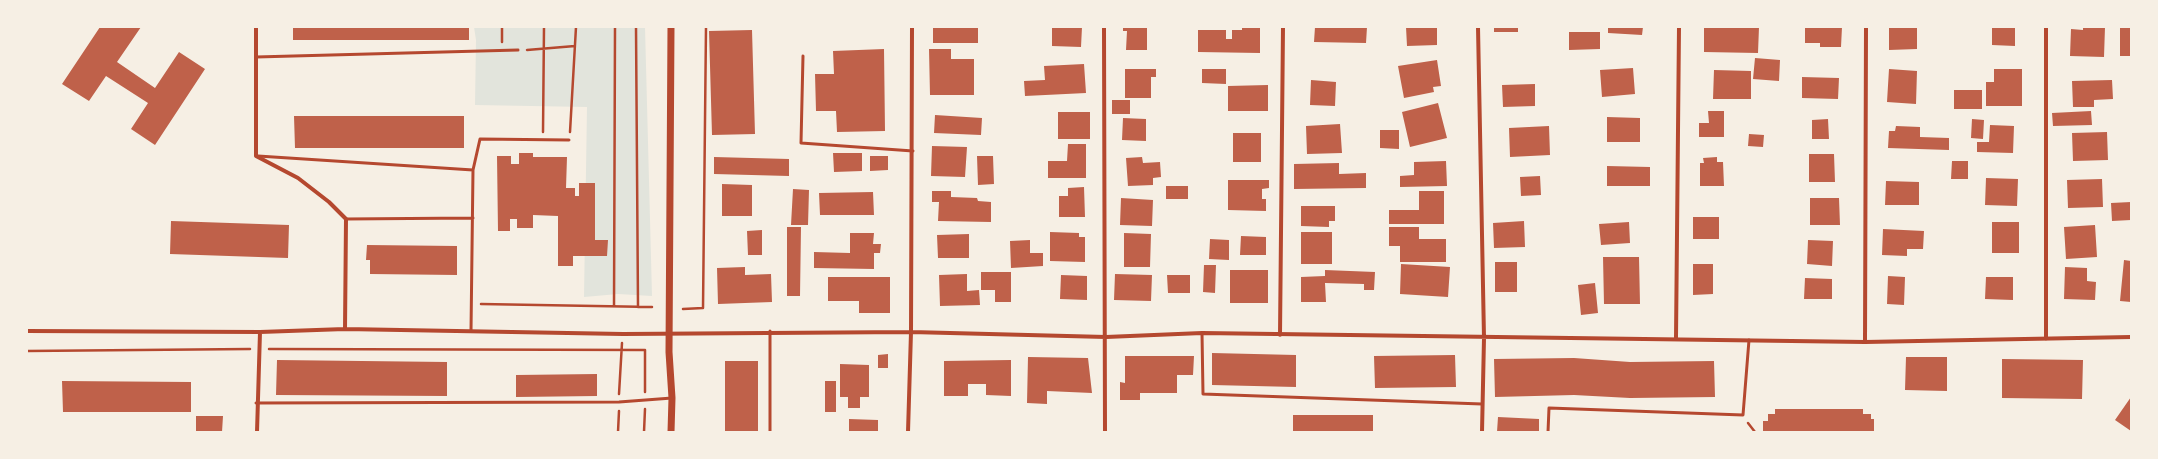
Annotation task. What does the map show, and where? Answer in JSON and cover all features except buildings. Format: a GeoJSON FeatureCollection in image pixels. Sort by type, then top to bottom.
{"type":"FeatureCollection","features":[{"type":"Feature","properties":{"kind":"street"},"geometry":{"type":"LineString","coordinates":[[256,27],[256,156],[298,178],[329,202],[346,219],[345,329]]}},
{"type":"Feature","properties":{"kind":"street"},"geometry":{"type":"LineString","coordinates":[[671,27],[669,333],[672,398],[671,432]]}},
{"type":"Feature","properties":{"kind":"street"},"geometry":{"type":"LineString","coordinates":[[908,432],[911,332],[913,151],[912,27]]}},
{"type":"Feature","properties":{"kind":"street"},"geometry":{"type":"LineString","coordinates":[[1104,27],[1106,337],[1105,432]]}},
{"type":"Feature","properties":{"kind":"street"},"geometry":{"type":"LineString","coordinates":[[1280,335],[1283,27]]}},
{"type":"Feature","properties":{"kind":"street"},"geometry":{"type":"LineString","coordinates":[[1478,27],[1484,338],[1482,432]]}},
{"type":"Feature","properties":{"kind":"street"},"geometry":{"type":"LineString","coordinates":[[1676,338],[1679,27]]}},
{"type":"Feature","properties":{"kind":"street"},"geometry":{"type":"LineString","coordinates":[[1865,342],[1866,27]]}},
{"type":"Feature","properties":{"kind":"street"},"geometry":{"type":"LineString","coordinates":[[2046,27],[2046,339]]}},
{"type":"Feature","properties":{"kind":"street"},"geometry":{"type":"LineString","coordinates":[[27,331],[260,332],[345,329],[623,334],[770,331],[911,332],[1106,337],[1202,333],[1484,338],[1676,338],[1865,342],[2131,337]]}},
{"type":"Feature","properties":{"kind":"street"},"geometry":{"type":"LineString","coordinates":[[256,432],[260,332]]}},
{"type":"Feature","properties":{"kind":"lane"},"geometry":{"type":"LineString","coordinates":[[256,57],[518,50]]}},
{"type":"Feature","properties":{"kind":"lane"},"geometry":{"type":"LineString","coordinates":[[803,56],[801,143],[913,151]]}},
{"type":"Feature","properties":{"kind":"lane"},"geometry":{"type":"LineString","coordinates":[[471,331],[473,303],[473,170],[480,139],[543,138],[569,140]]}},
{"type":"Feature","properties":{"kind":"lane"},"geometry":{"type":"LineString","coordinates":[[256,156],[473,170]]}},
{"type":"Feature","properties":{"kind":"lane"},"geometry":{"type":"LineString","coordinates":[[346,219],[473,218]]}},
{"type":"Feature","properties":{"kind":"lane"},"geometry":{"type":"LineString","coordinates":[[770,331],[770,432]]}},
{"type":"Feature","properties":{"kind":"lane"},"geometry":{"type":"LineString","coordinates":[[1202,333],[1203,394],[1482,404]]}},
{"type":"Feature","properties":{"kind":"lane"},"geometry":{"type":"LineString","coordinates":[[1548,432],[1549,408],[1743,415],[1749,340]]}},
{"type":"Feature","properties":{"kind":"lane"},"geometry":{"type":"LineString","coordinates":[[256,403],[619,402],[672,398]]}},
{"type":"Feature","properties":{"kind":"path"},"geometry":{"type":"LineString","coordinates":[[543,138],[544,27]]}},
{"type":"Feature","properties":{"kind":"path"},"geometry":{"type":"LineString","coordinates":[[569,140],[576,27]]}},
{"type":"Feature","properties":{"kind":"path"},"geometry":{"type":"LineString","coordinates":[[614,306],[615,27]]}},
{"type":"Feature","properties":{"kind":"path"},"geometry":{"type":"LineString","coordinates":[[636,27],[638,307]]}},
{"type":"Feature","properties":{"kind":"path"},"geometry":{"type":"LineString","coordinates":[[683,309],[703,308],[706,27]]}},
{"type":"Feature","properties":{"kind":"path"},"geometry":{"type":"LineString","coordinates":[[518,50],[576,46]]}},
{"type":"Feature","properties":{"kind":"path"},"geometry":{"type":"LineString","coordinates":[[473,303],[652,307]]}},
{"type":"Feature","properties":{"kind":"path"},"geometry":{"type":"LineString","coordinates":[[618,432],[623,334]]}},
{"type":"Feature","properties":{"kind":"path"},"geometry":{"type":"LineString","coordinates":[[27,351],[259,349],[645,350],[644,432]]}},
{"type":"Feature","properties":{"kind":"shaded area"},"geometry":{"type":"Polygon","coordinates":[[[474,27],[645,27],[652,296],[618,294],[584,297],[587,107],[475,105],[476,40],[474,27]]]}}]}
